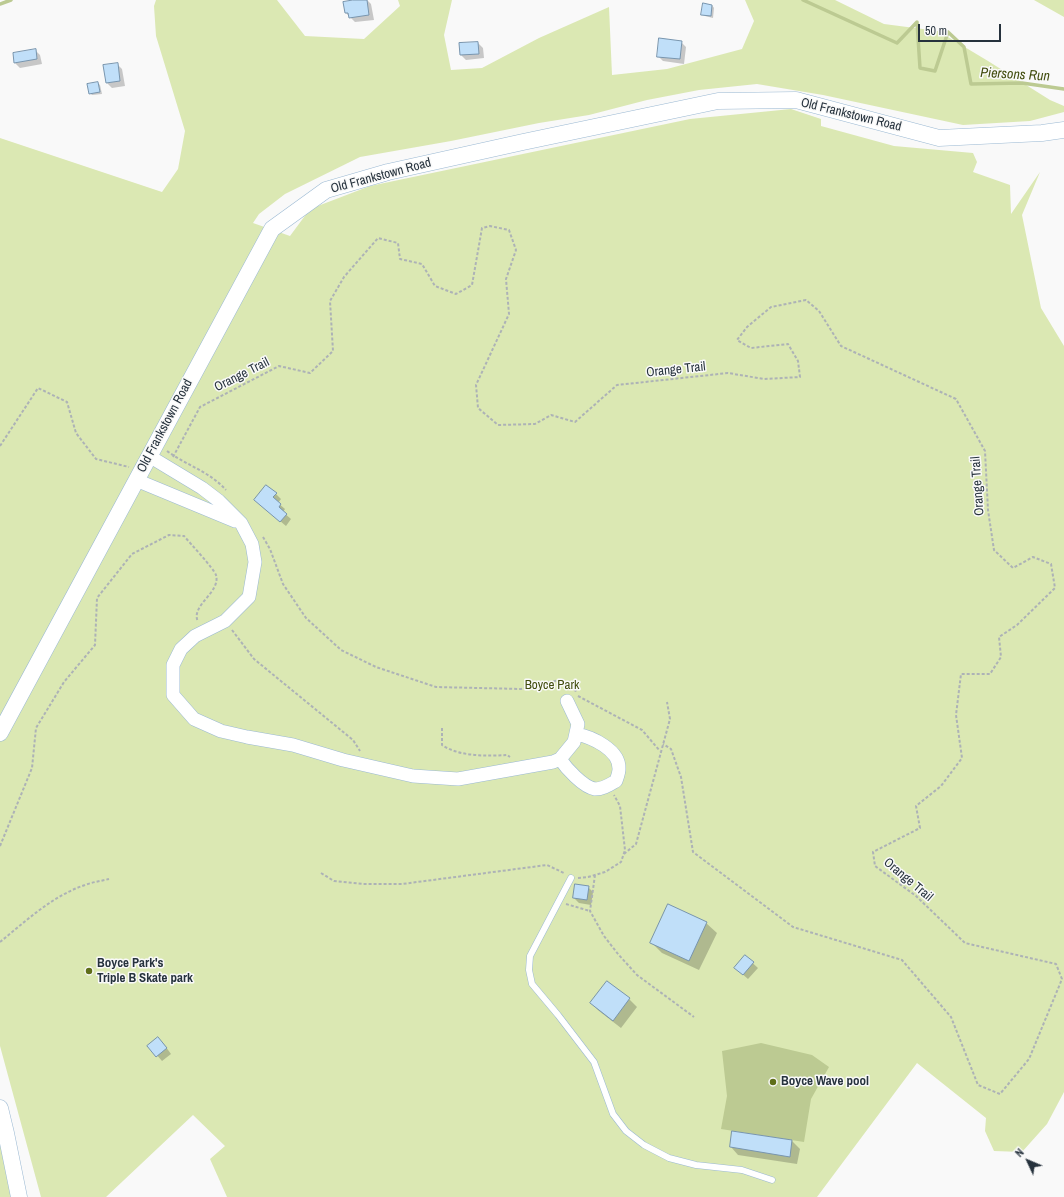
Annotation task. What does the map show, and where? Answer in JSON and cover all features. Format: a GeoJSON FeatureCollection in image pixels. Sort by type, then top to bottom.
{"type":"FeatureCollection","features":[{"type":"Feature","properties":{"kind":"street","name":"Old Frankstown Road"},"geometry":{"type":"LineString","coordinates":[[0,733],[272,229],[326,190],[395,170],[718,101],[796,100],[939,138],[1042,133],[1064,130]]}},
{"type":"Feature","properties":{"kind":"street"},"geometry":{"type":"LineString","coordinates":[[143,469],[170,461],[219,501],[240,523],[252,544],[255,562],[249,597],[225,621],[195,636],[181,649],[173,665],[173,695],[194,720],[221,730],[247,737],[293,745],[343,760],[413,776],[458,779],[553,762],[560,759],[574,742],[578,724],[567,701]]}},
{"type":"Feature","properties":{"kind":"street"},"geometry":{"type":"LineString","coordinates":[[143,469],[240,523]]}},
{"type":"Feature","properties":{"kind":"street"},"geometry":{"type":"LineString","coordinates":[[560,759],[566,768],[583,783],[594,789],[603,788],[616,781],[619,769],[617,758],[602,744],[587,736],[576,734]]}},
{"type":"Feature","properties":{"kind":"street"},"geometry":{"type":"LineString","coordinates":[[0,1108],[19,1197]]}},
{"type":"Feature","properties":{"kind":"lane"},"geometry":{"type":"LineString","coordinates":[[571,878],[530,956],[529,970],[532,984],[594,1062],[613,1114],[626,1131],[644,1145],[669,1158],[696,1165],[742,1170],[772,1180]]}},
{"type":"Feature","properties":{"kind":"path","name":"Orange Trail"},"geometry":{"type":"LineString","coordinates":[[170,461],[200,407],[279,366],[310,373],[333,351],[330,301],[344,277],[378,238],[398,243],[400,259],[422,264],[435,286],[456,294],[472,285],[482,228],[490,226],[509,230],[516,250],[506,279],[509,314],[476,385],[478,408],[498,425],[535,424],[551,415],[575,422],[617,385],[728,373],[764,379],[800,377],[798,361],[788,344],[751,348],[737,340],[747,327],[771,307],[806,300],[819,311],[841,346],[956,398],[985,451],[988,510],[994,550],[1013,568],[1033,557],[1051,564],[1055,588],[1017,625],[999,637],[1001,657],[990,674],[961,674],[956,714],[962,758],[941,786],[916,806],[920,828],[873,852],[875,866],[916,896],[965,943],[1056,964],[1062,979],[1029,1058],[1000,1094],[978,1085],[951,1017],[902,960],[794,927],[693,852],[681,777],[671,749],[662,744]]}},
{"type":"Feature","properties":{"kind":"path"},"geometry":{"type":"LineString","coordinates":[[0,446],[38,388],[67,402],[76,433],[96,459],[143,469]]}},
{"type":"Feature","properties":{"kind":"path"},"geometry":{"type":"LineString","coordinates":[[157,442],[170,461],[203,471],[220,483],[228,492]]}},
{"type":"Feature","properties":{"kind":"path"},"geometry":{"type":"LineString","coordinates":[[0,846],[32,768],[36,728],[64,682],[95,645],[97,598],[132,554],[169,535],[184,536],[216,574],[217,583],[197,612],[196,620],[202,633]]}},
{"type":"Feature","properties":{"kind":"path"},"geometry":{"type":"LineString","coordinates":[[262,536],[270,549],[283,584],[306,618],[341,650],[376,667],[436,686],[521,688],[559,680],[573,685],[577,695],[642,730],[660,751]]}},
{"type":"Feature","properties":{"kind":"path"},"geometry":{"type":"LineString","coordinates":[[225,621],[254,659],[353,740],[369,766]]}},
{"type":"Feature","properties":{"kind":"path"},"geometry":{"type":"LineString","coordinates":[[623,855],[636,844],[670,718],[667,702]]}},
{"type":"Feature","properties":{"kind":"path"},"geometry":{"type":"LineString","coordinates":[[442,728],[442,745],[448,749],[481,756],[507,755],[516,761],[518,768]]}},
{"type":"Feature","properties":{"kind":"path"},"geometry":{"type":"LineString","coordinates":[[321,873],[334,881],[363,884],[402,884],[547,865],[571,878],[596,875],[605,872],[621,862],[625,850],[620,806],[610,784]]}},
{"type":"Feature","properties":{"kind":"path"},"geometry":{"type":"LineString","coordinates":[[596,875],[590,911],[604,936],[637,975],[694,1017]]}},
{"type":"Feature","properties":{"kind":"path"},"geometry":{"type":"LineString","coordinates":[[0,942],[43,907],[64,894],[85,884],[109,878]]}},
{"type":"Feature","properties":{"kind":"path"},"geometry":{"type":"LineString","coordinates":[[558,902],[590,911]]}},
{"type":"Feature","properties":{"kind":"green space","name":"Boyce Park"},"geometry":{"type":"Polygon","coordinates":[[[156,0],[277,0],[305,36],[364,39],[400,6],[398,0],[452,0],[444,35],[451,70],[482,68],[539,38],[609,7],[612,75],[667,69],[742,49],[754,21],[745,0],[835,0],[884,24],[938,31],[1050,100],[1064,106],[1064,112],[1030,121],[963,125],[823,95],[757,84],[699,90],[647,100],[589,115],[360,157],[285,194],[259,214],[253,223],[290,236],[310,209],[370,186],[690,119],[791,109],[821,119],[821,126],[894,146],[973,153],[977,162],[973,172],[1010,185],[1011,214],[1040,172],[1022,215],[1041,308],[1064,346],[1064,1092],[1047,1124],[1022,1152],[994,1151],[985,1131],[986,1118],[917,1063],[817,1197],[227,1197],[210,1159],[225,1146],[193,1115],[106,1197],[41,1197],[0,1046],[0,138],[162,192],[178,169],[185,131],[156,36],[154,6],[156,0]]]}},
{"type":"Feature","properties":{"kind":"green space"},"geometry":{"type":"Polygon","coordinates":[[[1034,0],[1064,0],[1064,17],[1034,0]]]}},
{"type":"Feature","properties":{"kind":"green space"},"geometry":{"type":"Polygon","coordinates":[[[0,1133],[14,1197],[0,1197],[0,1133]]]}},
{"type":"Feature","properties":{"kind":"shaded area","name":"Boyce Wave pool"},"geometry":{"type":"Polygon","coordinates":[[[761,1043],[812,1055],[829,1067],[811,1099],[804,1142],[721,1129],[727,1096],[722,1051],[761,1043]]]}},
{"type":"Feature","properties":{"kind":"building"},"geometry":{"type":"Polygon","coordinates":[[[367,0],[369,15],[349,18],[348,13],[345,13],[343,2],[367,0]]]}},
{"type":"Feature","properties":{"kind":"building"},"geometry":{"type":"Polygon","coordinates":[[[703,3],[712,5],[711,16],[701,15],[703,3]]]}},
{"type":"Feature","properties":{"kind":"building"},"geometry":{"type":"Polygon","coordinates":[[[659,38],[682,41],[680,59],[657,57],[659,38]]]}},
{"type":"Feature","properties":{"kind":"building"},"geometry":{"type":"Polygon","coordinates":[[[478,42],[479,54],[460,55],[459,43],[478,42]]]}},
{"type":"Feature","properties":{"kind":"building"},"geometry":{"type":"Polygon","coordinates":[[[36,49],[37,59],[14,63],[13,53],[36,49]]]}},
{"type":"Feature","properties":{"kind":"building"},"geometry":{"type":"Polygon","coordinates":[[[118,63],[120,81],[106,83],[103,65],[118,63]]]}},
{"type":"Feature","properties":{"kind":"building"},"geometry":{"type":"Polygon","coordinates":[[[98,82],[100,92],[89,94],[87,84],[98,82]]]}},
{"type":"Feature","properties":{"kind":"building"},"geometry":{"type":"Polygon","coordinates":[[[266,485],[277,493],[273,497],[281,504],[279,507],[287,514],[280,522],[254,500],[266,485]]]}},
{"type":"Feature","properties":{"kind":"building"},"geometry":{"type":"Polygon","coordinates":[[[575,884],[589,886],[587,900],[573,898],[575,884]]]}},
{"type":"Feature","properties":{"kind":"building"},"geometry":{"type":"Polygon","coordinates":[[[668,904],[707,922],[689,961],[650,943],[668,904]]]}},
{"type":"Feature","properties":{"kind":"building"},"geometry":{"type":"Polygon","coordinates":[[[745,955],[754,962],[743,975],[734,968],[745,955]]]}},
{"type":"Feature","properties":{"kind":"building"},"geometry":{"type":"Polygon","coordinates":[[[607,981],[630,998],[613,1021],[590,1003],[607,981]]]}},
{"type":"Feature","properties":{"kind":"building"},"geometry":{"type":"Polygon","coordinates":[[[158,1037],[167,1048],[156,1057],[147,1046],[158,1037]]]}},
{"type":"Feature","properties":{"kind":"building"},"geometry":{"type":"Polygon","coordinates":[[[732,1131],[792,1140],[790,1157],[730,1147],[732,1131]]]}},
{"type":"Feature","properties":{"kind":"waterway","name":"Piersons Run"},"geometry":{"type":"LineString","coordinates":[[0,4],[11,0]]}},
{"type":"Feature","properties":{"kind":"waterway","name":"Piersons Run"},"geometry":{"type":"LineString","coordinates":[[803,0],[897,43],[917,22],[920,68],[935,71],[948,32],[964,47],[971,84],[1022,83],[1064,89]]}},
{"type":"Feature","properties":{"kind":"place","name":"Boyce Park's Triple B Skate park"},"geometry":{"type":"Point","coordinates":[89,971]}},
{"type":"Feature","properties":{"kind":"place","name":"Boyce Wave pool"},"geometry":{"type":"Point","coordinates":[773,1082]}}]}
